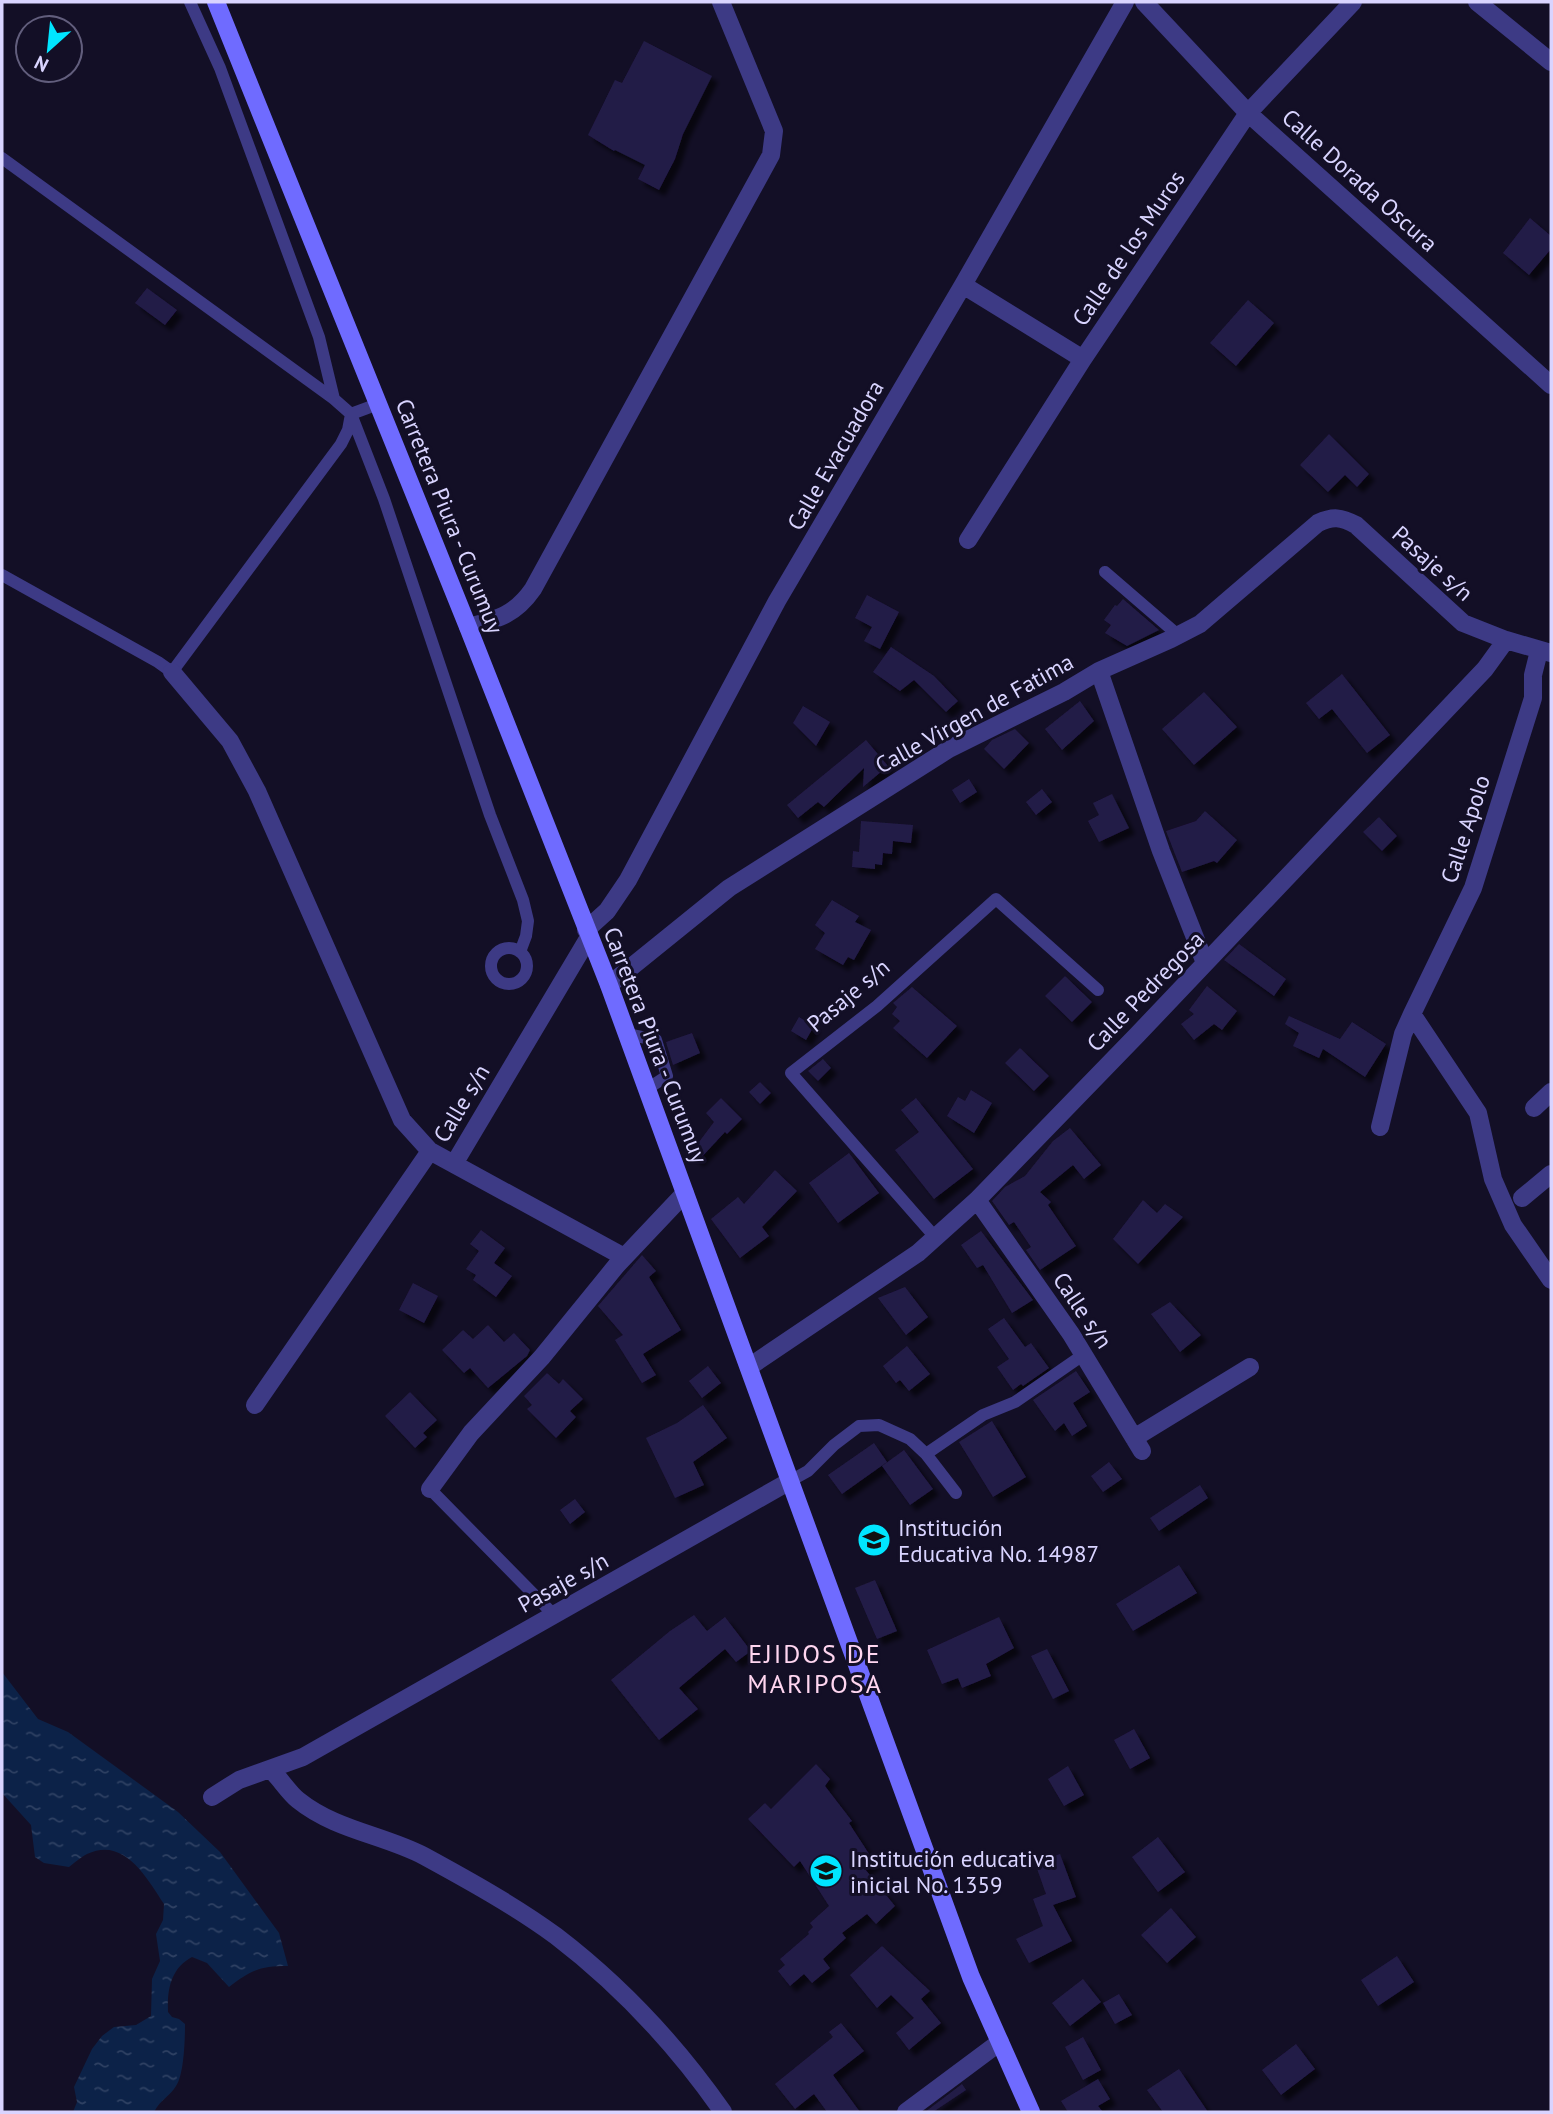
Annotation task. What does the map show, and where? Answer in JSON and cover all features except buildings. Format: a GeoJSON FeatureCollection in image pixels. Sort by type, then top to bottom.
{"type":"FeatureCollection","features":[{"type":"Feature","properties":{"kind":"main road","name":"Carretera Piura - Curumuy"},"geometry":{"type":"LineString","coordinates":[[216,2],[609,985],[971,1977],[1031,2112]]}},
{"type":"Feature","properties":{"kind":"street"},"geometry":{"type":"LineString","coordinates":[[468,627],[496,620],[515,611],[533,589],[771,155],[774,131],[721,2]]}},
{"type":"Feature","properties":{"kind":"street","name":"Calle Evacuadora"},"geometry":{"type":"LineString","coordinates":[[588,933],[628,880],[777,601],[1125,2]]}},
{"type":"Feature","properties":{"kind":"street","name":"Calle Dorada Oscura"},"geometry":{"type":"LineString","coordinates":[[1144,2],[1248,113],[1551,385]]}},
{"type":"Feature","properties":{"kind":"street","name":"Calle de los Muros"},"geometry":{"type":"LineString","coordinates":[[968,540],[1083,359],[1248,113],[1353,2]]}},
{"type":"Feature","properties":{"kind":"street"},"geometry":{"type":"LineString","coordinates":[[1477,2],[1551,62]]}},
{"type":"Feature","properties":{"kind":"street"},"geometry":{"type":"LineString","coordinates":[[963,285],[1083,359]]}},
{"type":"Feature","properties":{"kind":"street","name":"Calle Virgen de Fatima"},"geometry":{"type":"LineString","coordinates":[[609,985],[730,888],[949,749],[1064,692],[1099,671],[1200,624],[1318,523],[1331,516]]}},
{"type":"Feature","properties":{"kind":"street","name":"Pasaje s/n"},"geometry":{"type":"LineString","coordinates":[[1331,516],[1356,525],[1463,623],[1506,640]]}},
{"type":"Feature","properties":{"kind":"street"},"geometry":{"type":"LineString","coordinates":[[1506,640],[1545,652]]}},
{"type":"Feature","properties":{"kind":"street","name":"Calle Pedregosa"},"geometry":{"type":"LineString","coordinates":[[749,1367],[918,1253],[977,1200],[1485,669],[1506,640]]}},
{"type":"Feature","properties":{"kind":"street","name":"Calle Apolo"},"geometry":{"type":"LineString","coordinates":[[1380,1127],[1403,1034],[1473,888],[1533,698],[1533,675],[1545,652]]}},
{"type":"Feature","properties":{"kind":"street"},"geometry":{"type":"LineString","coordinates":[[1099,671],[1157,839],[1205,963]]}},
{"type":"Feature","properties":{"kind":"street"},"geometry":{"type":"LineString","coordinates":[[172,673],[230,741],[257,791],[402,1120],[430,1151],[454,1164]]}},
{"type":"Feature","properties":{"kind":"street","name":"Calle s/n"},"geometry":{"type":"LineString","coordinates":[[588,933],[454,1164],[624,1257]]}},
{"type":"Feature","properties":{"kind":"street"},"geometry":{"type":"LineString","coordinates":[[1412,1014],[1478,1113],[1493,1179],[1513,1225],[1551,1280]]}},
{"type":"Feature","properties":{"kind":"street"},"geometry":{"type":"LineString","coordinates":[[1534,1108],[1551,1092]]}},
{"type":"Feature","properties":{"kind":"street"},"geometry":{"type":"LineString","coordinates":[[255,1405],[430,1151]]}},
{"type":"Feature","properties":{"kind":"street"},"geometry":{"type":"LineString","coordinates":[[1522,1198],[1551,1174]]}},
{"type":"Feature","properties":{"kind":"street"},"geometry":{"type":"LineString","coordinates":[[430,1489],[447,1462],[471,1433],[542,1357],[624,1257],[685,1193]]}},
{"type":"Feature","properties":{"kind":"street","name":"Calle s/n"},"geometry":{"type":"LineString","coordinates":[[977,1200],[1083,1354],[1138,1444],[1250,1367]]}},
{"type":"Feature","properties":{"kind":"street","name":"Pasaje s/n"},"geometry":{"type":"LineString","coordinates":[[212,1797],[239,1780],[303,1757],[790,1481]]}},
{"type":"Feature","properties":{"kind":"street"},"geometry":{"type":"LineString","coordinates":[[270,1769],[298,1800],[346,1827],[422,1854],[554,1935],[609,1980],[698,2077],[723,2112]]}},
{"type":"Feature","properties":{"kind":"street"},"geometry":{"type":"LineString","coordinates":[[906,2112],[1000,2042]]}},
{"type":"Feature","properties":{"kind":"lane"},"geometry":{"type":"LineString","coordinates":[[190,2],[220,68],[319,337],[334,399]]}},
{"type":"Feature","properties":{"kind":"lane"},"geometry":{"type":"LineString","coordinates":[[2,158],[351,414],[384,499],[490,815],[523,900],[528,921],[520,952]]}},
{"type":"Feature","properties":{"kind":"lane"},"geometry":{"type":"LineString","coordinates":[[351,414],[378,404]]}},
{"type":"Feature","properties":{"kind":"lane"},"geometry":{"type":"LineString","coordinates":[[2,575],[158,662],[172,673],[341,444],[348,430],[351,414]]}},
{"type":"Feature","properties":{"kind":"lane"},"geometry":{"type":"LineString","coordinates":[[1105,572],[1178,635]]}},
{"type":"Feature","properties":{"kind":"lane","name":"Pasaje s/n"},"geometry":{"type":"LineString","coordinates":[[935,1237],[791,1073],[877,1006],[996,899],[1098,990]]}},
{"type":"Feature","properties":{"kind":"lane"},"geometry":{"type":"LineString","coordinates":[[627,1034],[656,1040],[667,1076],[647,1089]]}},
{"type":"Feature","properties":{"kind":"lane"},"geometry":{"type":"LineString","coordinates":[[926,1454],[983,1415],[1014,1402],[1083,1354]]}},
{"type":"Feature","properties":{"kind":"lane","name":"Pasaje s/n"},"geometry":{"type":"LineString","coordinates":[[790,1481],[808,1471],[834,1445],[859,1426],[879,1425],[910,1439],[926,1454],[956,1493]]}},
{"type":"Feature","properties":{"kind":"lane"},"geometry":{"type":"LineString","coordinates":[[430,1489],[554,1615]]}},
{"type":"Feature","properties":{"kind":"water"},"geometry":{"type":"Polygon","coordinates":[[[2,1672],[38,1719],[68,1732],[178,1812],[220,1852],[279,1933],[288,1966],[256,1970],[229,1987],[207,1963],[192,1957],[179,1967],[168,1995],[168,2012],[185,2024],[182,2066],[176,2086],[154,2112],[73,2112],[77,2102],[74,2087],[92,2049],[102,2036],[114,2027],[136,2025],[151,2016],[152,1979],[160,1961],[156,1934],[163,1920],[164,1904],[142,1872],[123,1855],[100,1850],[87,1854],[69,1867],[44,1863],[35,1857],[31,1825],[2,1793],[2,1672]]]}},
{"type":"Feature","properties":{"kind":"place","name":"Institución Educativa No. 14987"},"geometry":{"type":"Point","coordinates":[874,1540]}},
{"type":"Feature","properties":{"kind":"place","name":"Institución educativa inicial No. 1359"},"geometry":{"type":"Point","coordinates":[826,1871]}},
{"type":"Feature","properties":{"kind":"district","name":"EJIDOS DE MARIPOSA"},"geometry":{"type":"Point","coordinates":[815,1668]}}]}
